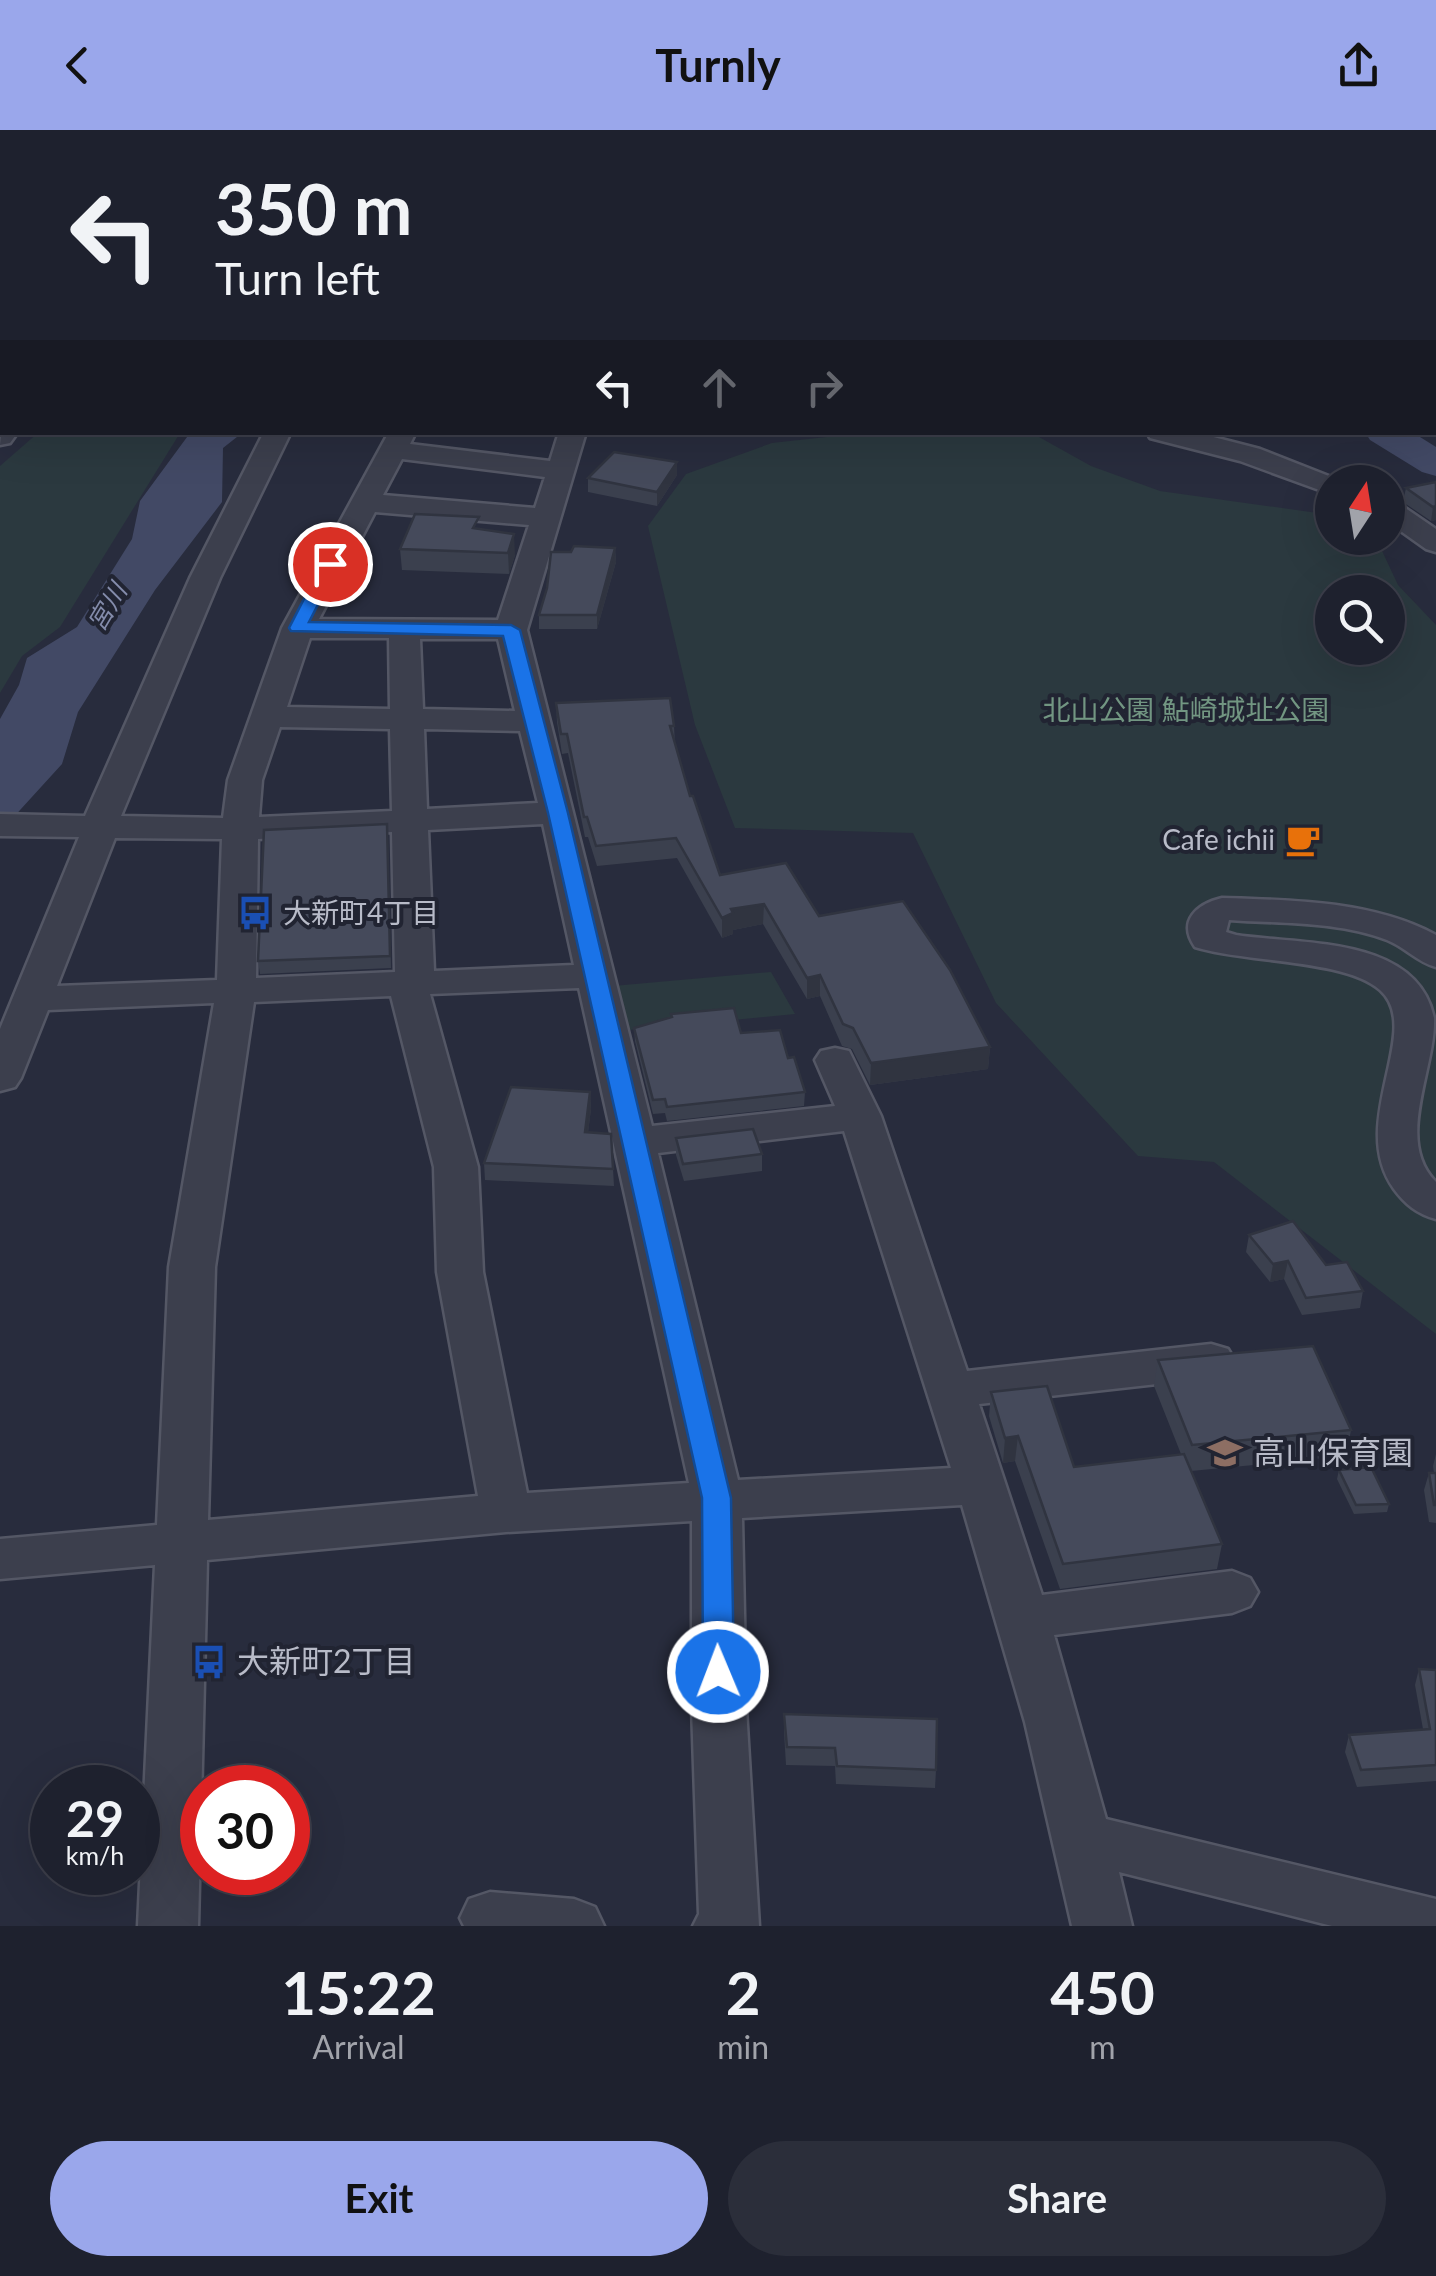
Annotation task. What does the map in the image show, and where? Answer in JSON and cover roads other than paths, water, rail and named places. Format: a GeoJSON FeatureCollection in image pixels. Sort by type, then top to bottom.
{"type":"FeatureCollection","features":[{"type":"Feature","properties":{"kind":"street"},"geometry":{"type":"LineString","coordinates":[[89,827],[277,435]]}},
{"type":"Feature","properties":{"kind":"street"},"geometry":{"type":"LineString","coordinates":[[573,435],[511,630],[558,813],[716,1498],[726,1926]]}},
{"type":"Feature","properties":{"kind":"street"},"geometry":{"type":"LineString","coordinates":[[1172,435],[1250,455],[1315,479]]}},
{"type":"Feature","properties":{"kind":"street"},"geometry":{"type":"LineString","coordinates":[[168,1926],[192,1267],[236,992],[240,828],[246,780],[298,628],[398,441],[560,471]]}},
{"type":"Feature","properties":{"kind":"street"},"geometry":{"type":"LineString","coordinates":[[363,502],[546,518]]}},
{"type":"Feature","properties":{"kind":"street"},"geometry":{"type":"LineString","coordinates":[[1405,520],[1436,543]]}},
{"type":"Feature","properties":{"kind":"street"},"geometry":{"type":"LineString","coordinates":[[298,628],[511,630]]}},
{"type":"Feature","properties":{"kind":"street"},"geometry":{"type":"LineString","coordinates":[[404,629],[412,820],[412,986],[456,1168],[460,1272],[506,1513]]}},
{"type":"Feature","properties":{"kind":"street"},"geometry":{"type":"LineString","coordinates":[[266,717],[534,721]]}},
{"type":"Feature","properties":{"kind":"street"},"geometry":{"type":"LineString","coordinates":[[0,825],[240,828],[558,813]]}},
{"type":"Feature","properties":{"kind":"street"},"geometry":{"type":"LineString","coordinates":[[0,1078],[97,842],[89,827]]}},
{"type":"Feature","properties":{"kind":"street"},"geometry":{"type":"LineString","coordinates":[[1436,954],[1428,943],[1412,934],[1340,918],[1222,909],[1209,916],[1206,928],[1208,939],[1226,948],[1306,952],[1353,961],[1388,979],[1408,998],[1414,1011],[1414,1034],[1396,1159],[1410,1184],[1436,1205]]}},
{"type":"Feature","properties":{"kind":"street"},"geometry":{"type":"LineString","coordinates":[[33,999],[594,976]]}},
{"type":"Feature","properties":{"kind":"street"},"geometry":{"type":"LineString","coordinates":[[835,1060],[860,1116],[1021,1618],[1084,1838],[1102,1926]]}},
{"type":"Feature","properties":{"kind":"street"},"geometry":{"type":"LineString","coordinates":[[634,1142],[860,1116]]}},
{"type":"Feature","properties":{"kind":"street"},"geometry":{"type":"LineString","coordinates":[[947,1390],[1142,1366],[1258,1358]]}},
{"type":"Feature","properties":{"kind":"street"},"geometry":{"type":"LineString","coordinates":[[0,1559],[506,1513],[979,1485]]}},
{"type":"Feature","properties":{"kind":"street"},"geometry":{"type":"LineString","coordinates":[[1021,1618],[1232,1592]]}},
{"type":"Feature","properties":{"kind":"street"},"geometry":{"type":"LineString","coordinates":[[1084,1838],[1414,1923]]}},
{"type":"Feature","properties":{"kind":"street"},"geometry":{"type":"LineString","coordinates":[[490,1918],[574,1926]]}},
{"type":"Feature","properties":{"kind":"water","name":"宮川"},"geometry":{"type":"Polygon","coordinates":[[[189,435],[239,435],[223,448],[222,502],[155,590],[78,712],[62,764],[0,832],[0,719],[19,685],[27,658],[77,627],[132,539],[140,501],[189,435]]]}},
{"type":"Feature","properties":{"kind":"waterway"},"geometry":{"type":"LineString","coordinates":[[1389,435],[1436,464]]}},
{"type":"Feature","properties":{"kind":"place","name":"Cafe ichii"},"geometry":{"type":"Point","coordinates":[1303,840]}},
{"type":"Feature","properties":{"kind":"place","name":"大新町4丁目"},"geometry":{"type":"Point","coordinates":[255,913]}},
{"type":"Feature","properties":{"kind":"place","name":"高山保育園"},"geometry":{"type":"Point","coordinates":[1225,1453]}},
{"type":"Feature","properties":{"kind":"place","name":"大新町2丁目"},"geometry":{"type":"Point","coordinates":[209,1662]}},
{"type":"Feature","properties":{"kind":"park label","name":"北山公園 鮎崎城址公園"},"geometry":{"type":"Point","coordinates":[1186,710]}}]}
